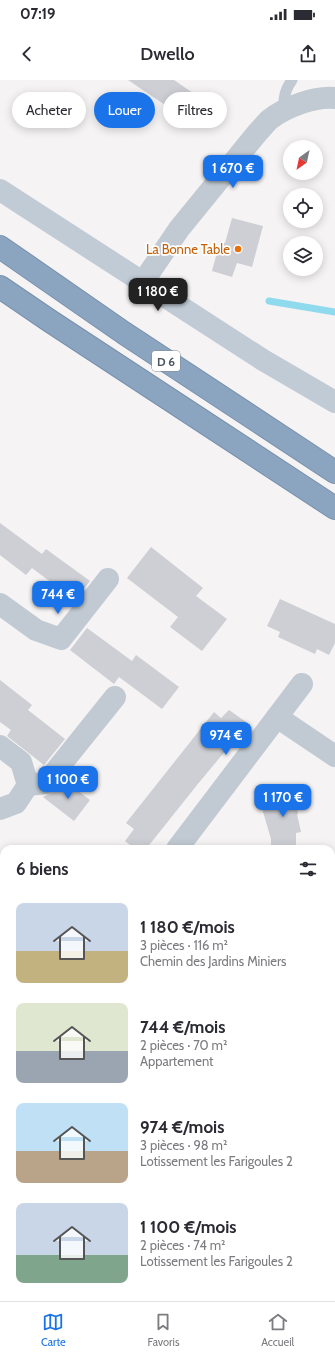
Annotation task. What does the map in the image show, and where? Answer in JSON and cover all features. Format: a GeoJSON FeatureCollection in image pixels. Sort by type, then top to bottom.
{"type":"FeatureCollection","features":[{"type":"Feature","properties":{"kind":"highway","name":"D 6"},"geometry":{"type":"LineString","coordinates":[[0,247],[124,333],[335,472]]}},
{"type":"Feature","properties":{"kind":"highway","name":"D 6"},"geometry":{"type":"LineString","coordinates":[[0,287],[335,508]]}},
{"type":"Feature","properties":{"kind":"street"},"geometry":{"type":"LineString","coordinates":[[144,282],[179,229],[258,132],[270,120],[284,110],[304,103],[327,97],[335,98]]}},
{"type":"Feature","properties":{"kind":"street"},"geometry":{"type":"LineString","coordinates":[[0,190],[263,360],[335,402]]}},
{"type":"Feature","properties":{"kind":"street"},"geometry":{"type":"LineString","coordinates":[[0,604],[36,630],[61,639],[108,579]]}},
{"type":"Feature","properties":{"kind":"street"},"geometry":{"type":"LineString","coordinates":[[180,845],[302,684]]}},
{"type":"Feature","properties":{"kind":"street"},"geometry":{"type":"LineString","coordinates":[[0,809],[16,803],[28,785],[46,783],[115,697]]}},
{"type":"Feature","properties":{"kind":"street"},"geometry":{"type":"LineString","coordinates":[[277,718],[335,756]]}},
{"type":"Feature","properties":{"kind":"street"},"geometry":{"type":"LineString","coordinates":[[0,746],[21,762],[28,785]]}},
{"type":"Feature","properties":{"kind":"lane"},"geometry":{"type":"LineString","coordinates":[[284,110],[287,87],[292,80]]}},
{"type":"Feature","properties":{"kind":"building"},"geometry":{"type":"Polygon","coordinates":[[[128,80],[174,80],[191,92],[163,92],[163,104],[155,98],[155,92],[146,92],[128,80]]]}},
{"type":"Feature","properties":{"kind":"building","name":"La Bonne Table"},"geometry":{"type":"Polygon","coordinates":[[[232,218],[263,226],[252,267],[237,263],[232,277],[212,271],[220,241],[225,243],[232,218]]]}},
{"type":"Feature","properties":{"kind":"building"},"geometry":{"type":"Polygon","coordinates":[[[0,523],[42,554],[46,549],[90,581],[75,600],[32,568],[26,575],[0,555],[0,523]]]}},
{"type":"Feature","properties":{"kind":"building"},"geometry":{"type":"Polygon","coordinates":[[[151,547],[203,588],[196,596],[227,619],[202,651],[170,627],[178,617],[127,578],[151,547]]]}},
{"type":"Feature","properties":{"kind":"building"},"geometry":{"type":"Polygon","coordinates":[[[280,599],[335,624],[335,643],[329,655],[317,649],[315,654],[278,637],[280,632],[267,626],[280,599]]]}},
{"type":"Feature","properties":{"kind":"building"},"geometry":{"type":"Polygon","coordinates":[[[87,628],[132,661],[136,655],[179,687],[162,709],[119,677],[114,684],[70,650],[87,628]]]}},
{"type":"Feature","properties":{"kind":"building"},"geometry":{"type":"Polygon","coordinates":[[[0,680],[32,705],[28,710],[65,739],[44,765],[7,736],[11,730],[0,722],[0,680]]]}},
{"type":"Feature","properties":{"kind":"building"},"geometry":{"type":"Polygon","coordinates":[[[229,710],[246,722],[236,738],[149,845],[130,845],[125,841],[134,829],[126,823],[214,712],[221,718],[229,710]]]}},
{"type":"Feature","properties":{"kind":"building"},"geometry":{"type":"Polygon","coordinates":[[[64,780],[90,800],[74,821],[43,797],[55,791],[64,780]]]}},
{"type":"Feature","properties":{"kind":"building"},"geometry":{"type":"Polygon","coordinates":[[[295,785],[297,814],[301,832],[296,833],[296,845],[271,845],[271,839],[261,805],[272,805],[269,790],[295,785]]]}},
{"type":"Feature","properties":{"kind":"waterway"},"geometry":{"type":"LineString","coordinates":[[269,301],[335,312]]}},
{"type":"Feature","properties":{"kind":"place","name":"La Bonne Table"},"geometry":{"type":"Point","coordinates":[238,249]}}]}
